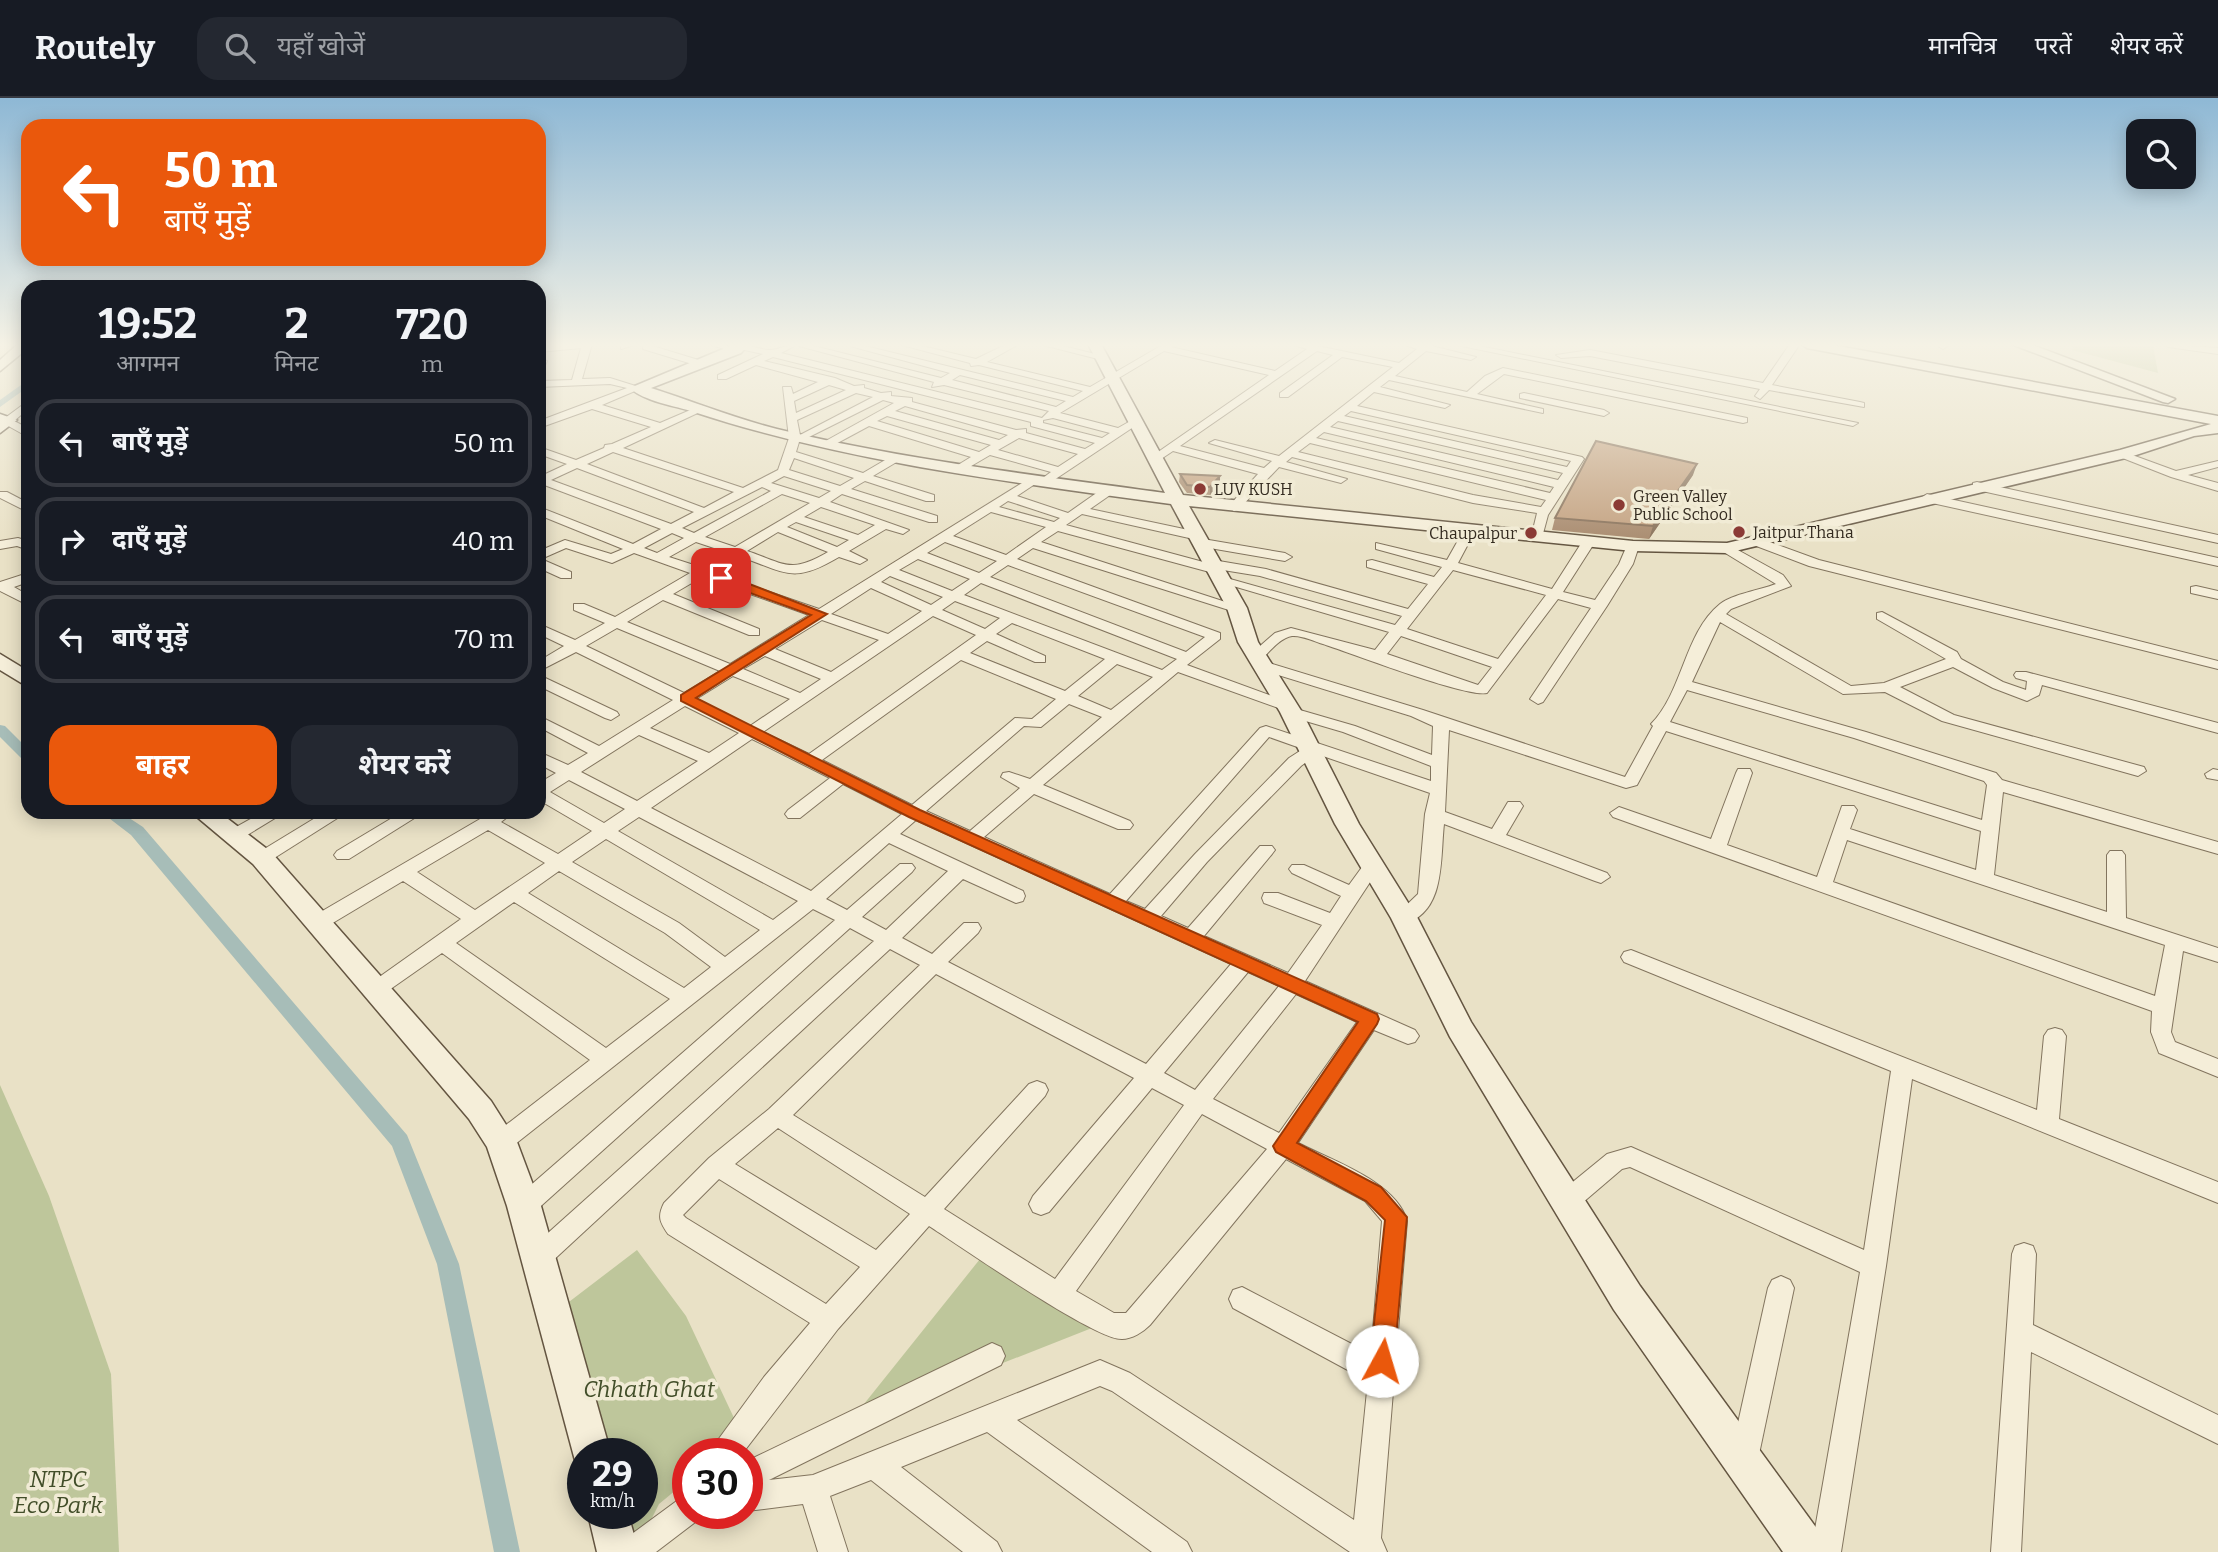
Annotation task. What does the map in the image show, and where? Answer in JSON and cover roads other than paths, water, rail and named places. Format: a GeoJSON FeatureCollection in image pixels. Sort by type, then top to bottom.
{"type":"FeatureCollection","features":[{"type":"Feature","properties":{"kind":"street"},"geometry":{"type":"LineString","coordinates":[[546,422],[572,412]]}},
{"type":"Feature","properties":{"kind":"street"},"geometry":{"type":"LineString","coordinates":[[613,412],[657,426]]}},
{"type":"Feature","properties":{"kind":"street"},"geometry":{"type":"LineString","coordinates":[[546,477],[609,447],[694,412]]}},
{"type":"Feature","properties":{"kind":"street"},"geometry":{"type":"LineString","coordinates":[[704,412],[796,444],[863,477],[930,498]]}},
{"type":"Feature","properties":{"kind":"street"},"geometry":{"type":"LineString","coordinates":[[546,553],[565,544],[609,560],[783,472],[796,444],[792,412]]}},
{"type":"Feature","properties":{"kind":"street"},"geometry":{"type":"LineString","coordinates":[[793,418],[806,412]]}},
{"type":"Feature","properties":{"kind":"street"},"geometry":{"type":"LineString","coordinates":[[796,444],[854,412]]}},
{"type":"Feature","properties":{"kind":"street"},"geometry":{"type":"LineString","coordinates":[[826,446],[886,412],[1000,444]]}},
{"type":"Feature","properties":{"kind":"street"},"geometry":{"type":"LineString","coordinates":[[939,412],[1086,453]]}},
{"type":"Feature","properties":{"kind":"street"},"geometry":{"type":"LineString","coordinates":[[1000,412],[1103,442]]}},
{"type":"Feature","properties":{"kind":"street"},"geometry":{"type":"LineString","coordinates":[[957,470],[1054,412],[1120,432]]}},
{"type":"Feature","properties":{"kind":"street"},"geometry":{"type":"LineString","coordinates":[[1129,412],[1237,608],[1248,642],[1309,747],[1371,867],[1404,917],[1438,991],[1627,1298],[1808,1552]]}},
{"type":"Feature","properties":{"kind":"street"},"geometry":{"type":"LineString","coordinates":[[1154,459],[1221,412]]}},
{"type":"Feature","properties":{"kind":"street"},"geometry":{"type":"LineString","coordinates":[[1234,507],[1266,472],[1342,412]]}},
{"type":"Feature","properties":{"kind":"street"},"geometry":{"type":"LineString","coordinates":[[1369,412],[1578,459],[1539,521],[1537,538]]}},
{"type":"Feature","properties":{"kind":"street"},"geometry":{"type":"LineString","coordinates":[[1599,412],[1604,413]]}},
{"type":"Feature","properties":{"kind":"street"},"geometry":{"type":"LineString","coordinates":[[1788,412],[1855,419]]}},
{"type":"Feature","properties":{"kind":"street"},"geometry":{"type":"LineString","coordinates":[[2174,412],[2218,420]]}},
{"type":"Feature","properties":{"kind":"street"},"geometry":{"type":"LineString","coordinates":[[2197,412],[2218,420]]}},
{"type":"Feature","properties":{"kind":"street"},"geometry":{"type":"LineString","coordinates":[[1335,417],[1571,471]]}},
{"type":"Feature","properties":{"kind":"street"},"geometry":{"type":"LineString","coordinates":[[868,422],[1059,471]]}},
{"type":"Feature","properties":{"kind":"street"},"geometry":{"type":"LineString","coordinates":[[546,787],[1007,497],[1059,471],[1134,422]]}},
{"type":"Feature","properties":{"kind":"street"},"geometry":{"type":"LineString","coordinates":[[1321,428],[1563,485]]}},
{"type":"Feature","properties":{"kind":"street"},"geometry":{"type":"LineString","coordinates":[[796,444],[826,446],[957,470],[1234,507],[1633,546],[1727,548],[1977,486],[2124,454],[2199,430],[2218,428]]}},
{"type":"Feature","properties":{"kind":"street"},"geometry":{"type":"LineString","coordinates":[[1307,439],[1553,498]]}},
{"type":"Feature","properties":{"kind":"street"},"geometry":{"type":"LineString","coordinates":[[1215,443],[1473,499],[1545,511]]}},
{"type":"Feature","properties":{"kind":"street"},"geometry":{"type":"LineString","coordinates":[[609,447],[742,491]]}},
{"type":"Feature","properties":{"kind":"street"},"geometry":{"type":"LineString","coordinates":[[1170,447],[1266,472]]}},
{"type":"Feature","properties":{"kind":"street"},"geometry":{"type":"LineString","coordinates":[[546,453],[704,512]]}},
{"type":"Feature","properties":{"kind":"street"},"geometry":{"type":"LineString","coordinates":[[2124,454],[2175,475],[2218,486]]}},
{"type":"Feature","properties":{"kind":"street"},"geometry":{"type":"LineString","coordinates":[[546,663],[896,458]]}},
{"type":"Feature","properties":{"kind":"street"},"geometry":{"type":"LineString","coordinates":[[1283,459],[1341,479]]}},
{"type":"Feature","properties":{"kind":"street"},"geometry":{"type":"LineString","coordinates":[[2175,475],[2218,464]]}},
{"type":"Feature","properties":{"kind":"street"},"geometry":{"type":"LineString","coordinates":[[546,467],[557,471]]}},
{"type":"Feature","properties":{"kind":"street"},"geometry":{"type":"LineString","coordinates":[[2197,469],[2218,473]]}},
{"type":"Feature","properties":{"kind":"street"},"geometry":{"type":"LineString","coordinates":[[783,472],[933,519]]}},
{"type":"Feature","properties":{"kind":"street"},"geometry":{"type":"LineString","coordinates":[[546,482],[735,552],[801,571],[885,524]]}},
{"type":"Feature","properties":{"kind":"street"},"geometry":{"type":"LineString","coordinates":[[760,483],[903,530]]}},
{"type":"Feature","properties":{"kind":"street"},"geometry":{"type":"LineString","coordinates":[[1977,486],[2218,539]]}},
{"type":"Feature","properties":{"kind":"street"},"geometry":{"type":"LineString","coordinates":[[659,557],[781,490]]}},
{"type":"Feature","properties":{"kind":"street"},"geometry":{"type":"LineString","coordinates":[[375,990],[475,919],[713,761],[1051,527],[1109,490]]}},
{"type":"Feature","properties":{"kind":"street"},"geometry":{"type":"LineString","coordinates":[[4,495],[21,504]]}},
{"type":"Feature","properties":{"kind":"street"},"geometry":{"type":"LineString","coordinates":[[1007,497],[1074,513],[1211,559],[1397,630],[1501,665]]}},
{"type":"Feature","properties":{"kind":"street"},"geometry":{"type":"LineString","coordinates":[[1927,498],[2218,562]]}},
{"type":"Feature","properties":{"kind":"street"},"geometry":{"type":"LineString","coordinates":[[989,509],[1051,527],[1211,559],[1410,614]]}},
{"type":"Feature","properties":{"kind":"street"},"geometry":{"type":"LineString","coordinates":[[546,514],[635,549],[890,639]]}},
{"type":"Feature","properties":{"kind":"street"},"geometry":{"type":"LineString","coordinates":[[793,517],[858,538]]}},
{"type":"Feature","properties":{"kind":"street"},"geometry":{"type":"LineString","coordinates":[[775,527],[860,560]]}},
{"type":"Feature","properties":{"kind":"street"},"geometry":{"type":"LineString","coordinates":[[1378,656],[1451,564],[1469,531]]}},
{"type":"Feature","properties":{"kind":"street"},"geometry":{"type":"LineString","coordinates":[[944,537],[1215,636],[1113,716],[971,839]]}},
{"type":"Feature","properties":{"kind":"street"},"geometry":{"type":"LineString","coordinates":[[1756,541],[1814,563],[2218,665]]}},
{"type":"Feature","properties":{"kind":"street"},"geometry":{"type":"LineString","coordinates":[[1260,661],[1277,637],[1291,631],[1378,656],[1477,691],[1487,687],[1556,593],[1589,542]]}},
{"type":"Feature","properties":{"kind":"street"},"geometry":{"type":"LineString","coordinates":[[0,545],[21,543]]}},
{"type":"Feature","properties":{"kind":"street"},"geometry":{"type":"LineString","coordinates":[[1031,543],[1237,608]]}},
{"type":"Feature","properties":{"kind":"street"},"geometry":{"type":"LineString","coordinates":[[1381,546],[1600,606]]}},
{"type":"Feature","properties":{"kind":"street"},"geometry":{"type":"LineString","coordinates":[[1538,699],[1600,606],[1626,564],[1633,546]]}},
{"type":"Feature","properties":{"kind":"street"},"geometry":{"type":"LineString","coordinates":[[1260,661],[1626,783],[1631,780],[1683,684],[1717,615],[1735,601],[1784,586],[1778,578],[1727,548]]}},
{"type":"Feature","properties":{"kind":"street"},"geometry":{"type":"LineString","coordinates":[[917,554],[981,577],[1178,667],[1441,764]]}},
{"type":"Feature","properties":{"kind":"street"},"geometry":{"type":"LineString","coordinates":[[1211,559],[1285,557]]}},
{"type":"Feature","properties":{"kind":"street"},"geometry":{"type":"LineString","coordinates":[[1372,564],[1436,582]]}},
{"type":"Feature","properties":{"kind":"street"},"geometry":{"type":"LineString","coordinates":[[546,566],[566,575]]}},
{"type":"Feature","properties":{"kind":"street"},"geometry":{"type":"LineString","coordinates":[[889,571],[1115,658],[1178,667]]}},
{"type":"Feature","properties":{"kind":"street"},"geometry":{"type":"LineString","coordinates":[[2,587],[21,580]]}},
{"type":"Feature","properties":{"kind":"street"},"geometry":{"type":"LineString","coordinates":[[871,583],[1040,659]]}},
{"type":"Feature","properties":{"kind":"street"},"geometry":{"type":"LineString","coordinates":[[2,587],[21,597]]}},
{"type":"Feature","properties":{"kind":"street"},"geometry":{"type":"LineString","coordinates":[[2196,590],[2218,595]]}},
{"type":"Feature","properties":{"kind":"street"},"geometry":{"type":"LineString","coordinates":[[662,595],[754,632]]}},
{"type":"Feature","properties":{"kind":"street"},"geometry":{"type":"LineString","coordinates":[[579,607],[802,699]]}},
{"type":"Feature","properties":{"kind":"street"},"geometry":{"type":"LineString","coordinates":[[1717,615],[1841,688],[1858,692],[1887,687],[1954,661]]}},
{"type":"Feature","properties":{"kind":"street"},"geometry":{"type":"LineString","coordinates":[[1882,616],[1952,655],[1954,661],[1998,685],[2027,696],[2034,692],[2028,677],[2218,728]]}},
{"type":"Feature","properties":{"kind":"street"},"geometry":{"type":"LineString","coordinates":[[810,761],[1011,617]]}},
{"type":"Feature","properties":{"kind":"street"},"geometry":{"type":"LineString","coordinates":[[546,631],[915,813],[1408,1036]]}},
{"type":"Feature","properties":{"kind":"street"},"geometry":{"type":"LineString","coordinates":[[765,650],[832,678]]}},
{"type":"Feature","properties":{"kind":"street"},"geometry":{"type":"LineString","coordinates":[[959,654],[1113,716]]}},
{"type":"Feature","properties":{"kind":"street"},"geometry":{"type":"LineString","coordinates":[[501,1142],[813,899],[1021,721],[1035,724],[1115,658]]}},
{"type":"Feature","properties":{"kind":"street"},"geometry":{"type":"LineString","coordinates":[[0,660],[21,676]]}},
{"type":"Feature","properties":{"kind":"street"},"geometry":{"type":"LineString","coordinates":[[546,683],[611,715]]}},
{"type":"Feature","properties":{"kind":"street"},"geometry":{"type":"LineString","coordinates":[[1683,684],[1860,735],[1990,777],[1996,784],[2218,848]]}},
{"type":"Feature","properties":{"kind":"street"},"geometry":{"type":"LineString","coordinates":[[1887,687],[1948,718],[2138,771]]}},
{"type":"Feature","properties":{"kind":"street"},"geometry":{"type":"LineString","coordinates":[[1404,917],[1425,900],[1441,764],[1442,729],[1437,721]]}},
{"type":"Feature","properties":{"kind":"street"},"geometry":{"type":"LineString","coordinates":[[1659,724],[1990,828]]}},
{"type":"Feature","properties":{"kind":"street"},"geometry":{"type":"LineString","coordinates":[[546,725],[601,753]]}},
{"type":"Feature","properties":{"kind":"street"},"geometry":{"type":"LineString","coordinates":[[639,729],[713,761]]}},
{"type":"Feature","properties":{"kind":"street"},"geometry":{"type":"LineString","coordinates":[[1112,903],[1266,731],[1439,790]]}},
{"type":"Feature","properties":{"kind":"street"},"geometry":{"type":"LineString","coordinates":[[1148,919],[1201,858],[1309,747]]}},
{"type":"Feature","properties":{"kind":"street"},"geometry":{"type":"LineString","coordinates":[[546,760],[1373,1194],[1396,1217],[1381,1374],[1369,1550],[1109,1376],[1100,1373],[988,1416],[813,1489],[763,1495]]}},
{"type":"Feature","properties":{"kind":"street"},"geometry":{"type":"LineString","coordinates":[[1717,847],[1744,773]]}},
{"type":"Feature","properties":{"kind":"street"},"geometry":{"type":"LineString","coordinates":[[794,814],[842,777]]}},
{"type":"Feature","properties":{"kind":"street"},"geometry":{"type":"LineString","coordinates":[[1009,777],[1124,825]]}},
{"type":"Feature","properties":{"kind":"street"},"geometry":{"type":"LineString","coordinates":[[1984,879],[1996,784]]}},
{"type":"Feature","properties":{"kind":"street"},"geometry":{"type":"LineString","coordinates":[[546,796],[774,929]]}},
{"type":"Feature","properties":{"kind":"street"},"geometry":{"type":"LineString","coordinates":[[1496,837],[1514,806]]}},
{"type":"Feature","properties":{"kind":"street"},"geometry":{"type":"LineString","coordinates":[[1823,885],[1848,810]]}},
{"type":"Feature","properties":{"kind":"street"},"geometry":{"type":"LineString","coordinates":[[1619,813],[2163,1007]]}},
{"type":"Feature","properties":{"kind":"street"},"geometry":{"type":"LineString","coordinates":[[1434,814],[1601,877]]}},
{"type":"Feature","properties":{"kind":"street"},"geometry":{"type":"LineString","coordinates":[[212,819],[261,858],[319,922],[480,1110],[501,1142],[524,1206],[587,1438]]}},
{"type":"Feature","properties":{"kind":"street"},"geometry":{"type":"LineString","coordinates":[[233,836],[263,819]]}},
{"type":"Feature","properties":{"kind":"street"},"geometry":{"type":"LineString","coordinates":[[261,858],[326,819]]}},
{"type":"Feature","properties":{"kind":"street"},"geometry":{"type":"LineString","coordinates":[[343,855],[403,819]]}},
{"type":"Feature","properties":{"kind":"street"},"geometry":{"type":"LineString","coordinates":[[319,922],[493,819]]}},
{"type":"Feature","properties":{"kind":"street"},"geometry":{"type":"LineString","coordinates":[[488,822],[672,928],[725,967]]}},
{"type":"Feature","properties":{"kind":"street"},"geometry":{"type":"LineString","coordinates":[[1840,832],[2218,955]]}},
{"type":"Feature","properties":{"kind":"street"},"geometry":{"type":"LineString","coordinates":[[889,836],[1016,896]]}},
{"type":"Feature","properties":{"kind":"street"},"geometry":{"type":"LineString","coordinates":[[1191,938],[1266,850]]}},
{"type":"Feature","properties":{"kind":"street"},"geometry":{"type":"LineString","coordinates":[[2116,855],[2116,922]]}},
{"type":"Feature","properties":{"kind":"street"},"geometry":{"type":"LineString","coordinates":[[1058,1295],[1199,1101],[1292,984],[1371,867]]}},
{"type":"Feature","properties":{"kind":"street"},"geometry":{"type":"LineString","coordinates":[[524,1206],[906,868]]}},
{"type":"Feature","properties":{"kind":"street"},"geometry":{"type":"LineString","coordinates":[[1298,869],[1353,894]]}},
{"type":"Feature","properties":{"kind":"street"},"geometry":{"type":"LineString","coordinates":[[538,1258],[889,939],[961,870]]}},
{"type":"Feature","properties":{"kind":"street"},"geometry":{"type":"LineString","coordinates":[[405,873],[475,919]]}},
{"type":"Feature","properties":{"kind":"street"},"geometry":{"type":"LineString","coordinates":[[514,893],[685,999]]}},
{"type":"Feature","properties":{"kind":"street"},"geometry":{"type":"LineString","coordinates":[[1271,898],[1333,922]]}},
{"type":"Feature","properties":{"kind":"street"},"geometry":{"type":"LineString","coordinates":[[829,1321],[677,1226],[671,1218],[672,1211],[717,1166],[777,1116],[971,928]]}},
{"type":"Feature","properties":{"kind":"street"},"geometry":{"type":"LineString","coordinates":[[2175,941],[2163,1007],[2161,1032],[2166,1047],[2218,1068]]}},
{"type":"Feature","properties":{"kind":"street"},"geometry":{"type":"LineString","coordinates":[[442,943],[606,1060]]}},
{"type":"Feature","properties":{"kind":"street"},"geometry":{"type":"LineString","coordinates":[[1631,957],[2218,1193]]}},
{"type":"Feature","properties":{"kind":"street"},"geometry":{"type":"LineString","coordinates":[[1041,1204],[1245,962]]}},
{"type":"Feature","properties":{"kind":"street"},"geometry":{"type":"LineString","coordinates":[[777,1116],[1058,1295],[1110,1324],[1122,1327],[1134,1323],[1283,1146],[1370,1019]]}},
{"type":"Feature","properties":{"kind":"street"},"geometry":{"type":"LineString","coordinates":[[2047,1124],[2055,1036]]}},
{"type":"Feature","properties":{"kind":"street"},"geometry":{"type":"LineString","coordinates":[[1826,1552],[1874,1266],[1903,1066]]}},
{"type":"Feature","properties":{"kind":"street"},"geometry":{"type":"LineString","coordinates":[[737,1438],[774,1387],[829,1321],[1037,1090]]}},
{"type":"Feature","properties":{"kind":"street"},"geometry":{"type":"LineString","coordinates":[[1566,1202],[1615,1161],[1631,1157],[1874,1266]]}},
{"type":"Feature","properties":{"kind":"street"},"geometry":{"type":"LineString","coordinates":[[717,1166],[879,1265]]}},
{"type":"Feature","properties":{"kind":"street"},"geometry":{"type":"LineString","coordinates":[[2006,1552],[2024,1254]]}},
{"type":"Feature","properties":{"kind":"street"},"geometry":{"type":"LineString","coordinates":[[1744,1462],[1781,1288]]}},
{"type":"Feature","properties":{"kind":"street"},"geometry":{"type":"LineString","coordinates":[[1242,1299],[1381,1374]]}},
{"type":"Feature","properties":{"kind":"street"},"geometry":{"type":"LineString","coordinates":[[2019,1332],[2218,1430]]}},
{"type":"Feature","properties":{"kind":"street"},"geometry":{"type":"LineString","coordinates":[[763,1468],[992,1356]]}},
{"type":"Feature","properties":{"kind":"street"},"geometry":{"type":"LineString","coordinates":[[988,1416],[1177,1552]]}},
{"type":"Feature","properties":{"kind":"street"},"geometry":{"type":"LineString","coordinates":[[874,1464],[987,1552]]}},
{"type":"Feature","properties":{"kind":"street"},"geometry":{"type":"LineString","coordinates":[[813,1489],[833,1552]]}},
{"type":"Feature","properties":{"kind":"street"},"geometry":{"type":"LineString","coordinates":[[632,1552],[672,1522]]}},
{"type":"Feature","properties":{"kind":"street"},"geometry":{"type":"LineString","coordinates":[[612,1529],[618,1552]]}},
{"type":"Feature","properties":{"kind":"waterway"},"geometry":{"type":"LineString","coordinates":[[0,729],[21,750]]}},
{"type":"Feature","properties":{"kind":"waterway"},"geometry":{"type":"LineString","coordinates":[[119,819],[137,831],[400,1141],[448,1264],[507,1552]]}},
{"type":"Feature","properties":{"kind":"place","name":"LUV KUSH"},"geometry":{"type":"Point","coordinates":[1200,489]}},
{"type":"Feature","properties":{"kind":"place","name":"Green Valley Public School"},"geometry":{"type":"Point","coordinates":[1619,505]}},
{"type":"Feature","properties":{"kind":"place","name":"Jaitpur Thana"},"geometry":{"type":"Point","coordinates":[1739,532]}},
{"type":"Feature","properties":{"kind":"place","name":"Chaupalpur"},"geometry":{"type":"Point","coordinates":[1531,533]}},
{"type":"Feature","properties":{"kind":"park label","name":"Chhath Ghat"},"geometry":{"type":"Point","coordinates":[649,1389]}},
{"type":"Feature","properties":{"kind":"park label","name":"NTPC Eco Park"},"geometry":{"type":"Point","coordinates":[58,1492]}}]}
